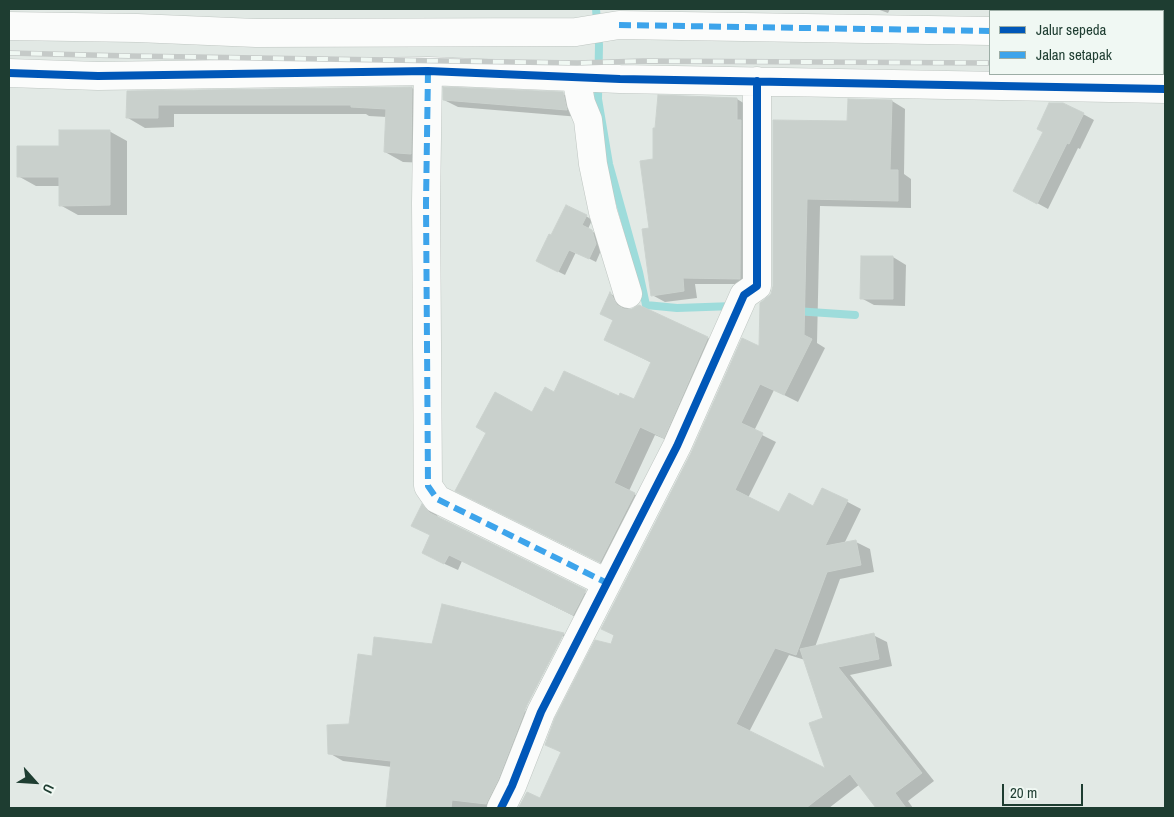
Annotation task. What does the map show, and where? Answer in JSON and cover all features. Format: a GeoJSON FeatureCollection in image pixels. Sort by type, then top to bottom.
{"type":"FeatureCollection","features":[{"type":"Feature","properties":{"kind":"street"},"geometry":{"type":"LineString","coordinates":[[9,26],[143,18],[256,33],[420,20],[576,32],[618,25],[989,32]]}},
{"type":"Feature","properties":{"kind":"street"},"geometry":{"type":"LineString","coordinates":[[428,71],[426,203],[428,486],[437,499],[607,583]]}},
{"type":"Feature","properties":{"kind":"street"},"geometry":{"type":"LineString","coordinates":[[9,73],[98,76],[428,71],[620,79],[757,80],[1165,89]]}},
{"type":"Feature","properties":{"kind":"street"},"geometry":{"type":"LineString","coordinates":[[583,77],[581,103],[588,120],[593,164],[603,212],[628,294]]}},
{"type":"Feature","properties":{"kind":"street"},"geometry":{"type":"LineString","coordinates":[[501,808],[512,786],[540,712],[677,446],[744,295],[757,286],[757,80]]}},
{"type":"Feature","properties":{"kind":"building"},"geometry":{"type":"Polygon","coordinates":[[[412,87],[411,154],[384,152],[386,109],[351,107],[351,105],[158,105],[158,118],[126,118],[127,91],[412,87]]]}},
{"type":"Feature","properties":{"kind":"building"},"geometry":{"type":"Polygon","coordinates":[[[443,87],[563,92],[567,110],[443,100],[443,87]]]}},
{"type":"Feature","properties":{"kind":"building"},"geometry":{"type":"Polygon","coordinates":[[[658,95],[737,98],[737,120],[741,120],[740,279],[683,278],[684,291],[651,296],[642,229],[649,228],[640,161],[653,159],[653,128],[655,128],[658,95]]]}},
{"type":"Feature","properties":{"kind":"building"},"geometry":{"type":"Polygon","coordinates":[[[848,99],[892,100],[890,170],[898,170],[898,201],[807,199],[804,335],[812,339],[784,395],[760,384],[741,423],[763,433],[735,490],[779,512],[789,493],[813,506],[822,488],[848,500],[825,546],[856,540],[861,565],[827,572],[796,655],[775,648],[736,724],[825,768],[809,723],[823,718],[800,649],[874,633],[879,659],[838,667],[922,773],[895,793],[906,808],[876,808],[850,774],[806,808],[519,807],[527,792],[540,798],[561,752],[545,745],[555,718],[595,640],[611,644],[614,635],[601,629],[691,453],[742,338],[759,346],[760,303],[771,294],[773,286],[773,120],[847,121],[848,99]]]}},
{"type":"Feature","properties":{"kind":"building"},"geometry":{"type":"Polygon","coordinates":[[[1049,103],[1063,103],[1084,113],[1037,204],[1013,191],[1043,132],[1037,129],[1049,103]]]}},
{"type":"Feature","properties":{"kind":"building"},"geometry":{"type":"Polygon","coordinates":[[[59,130],[110,130],[110,205],[59,206],[59,177],[17,177],[17,146],[59,146],[59,130]]]}},
{"type":"Feature","properties":{"kind":"building"},"geometry":{"type":"Polygon","coordinates":[[[566,205],[587,215],[582,225],[592,230],[596,244],[589,259],[569,250],[558,272],[536,261],[566,205]]]}},
{"type":"Feature","properties":{"kind":"building"},"geometry":{"type":"Polygon","coordinates":[[[861,256],[893,256],[893,299],[860,299],[861,256]]]}},
{"type":"Feature","properties":{"kind":"building"},"geometry":{"type":"Polygon","coordinates":[[[610,292],[617,305],[624,309],[632,309],[639,305],[708,337],[664,438],[640,427],[614,483],[635,493],[600,562],[455,491],[486,433],[476,427],[495,392],[532,412],[545,387],[554,392],[564,371],[619,396],[620,393],[634,399],[651,362],[604,340],[613,320],[600,314],[610,292]]]}},
{"type":"Feature","properties":{"kind":"building"},"geometry":{"type":"Polygon","coordinates":[[[422,504],[430,513],[586,590],[573,615],[449,555],[444,564],[422,553],[430,535],[411,526],[422,504]]]}},
{"type":"Feature","properties":{"kind":"building"},"geometry":{"type":"Polygon","coordinates":[[[442,604],[564,633],[527,705],[498,780],[486,804],[452,800],[451,808],[386,808],[391,761],[328,754],[327,725],[349,724],[358,654],[372,656],[374,637],[432,644],[442,604]]]}},
{"type":"Feature","properties":{"kind":"waterway"},"geometry":{"type":"LineString","coordinates":[[596,9],[599,45],[598,99],[609,164],[639,272],[646,305],[677,308],[734,306]]}},
{"type":"Feature","properties":{"kind":"waterway"},"geometry":{"type":"LineString","coordinates":[[795,311],[855,315]]}},
{"type":"Feature","properties":{"kind":"railway"},"geometry":{"type":"LineString","coordinates":[[9,53],[577,63],[643,61],[989,63]]}},
{"type":"Feature","properties":{"kind":"marked path"},"geometry":{"type":"LineString","coordinates":[[619,25],[989,31]]}},
{"type":"Feature","properties":{"kind":"marked path"},"geometry":{"type":"LineString","coordinates":[[428,71],[426,203],[428,486],[437,499],[607,583]]}},
{"type":"Feature","properties":{"kind":"cycle path"},"geometry":{"type":"LineString","coordinates":[[9,73],[98,76],[428,71],[620,79],[1165,89]]}},
{"type":"Feature","properties":{"kind":"cycle path"},"geometry":{"type":"LineString","coordinates":[[501,808],[512,786],[541,712],[677,446],[744,295],[757,286],[757,81]]}}]}
